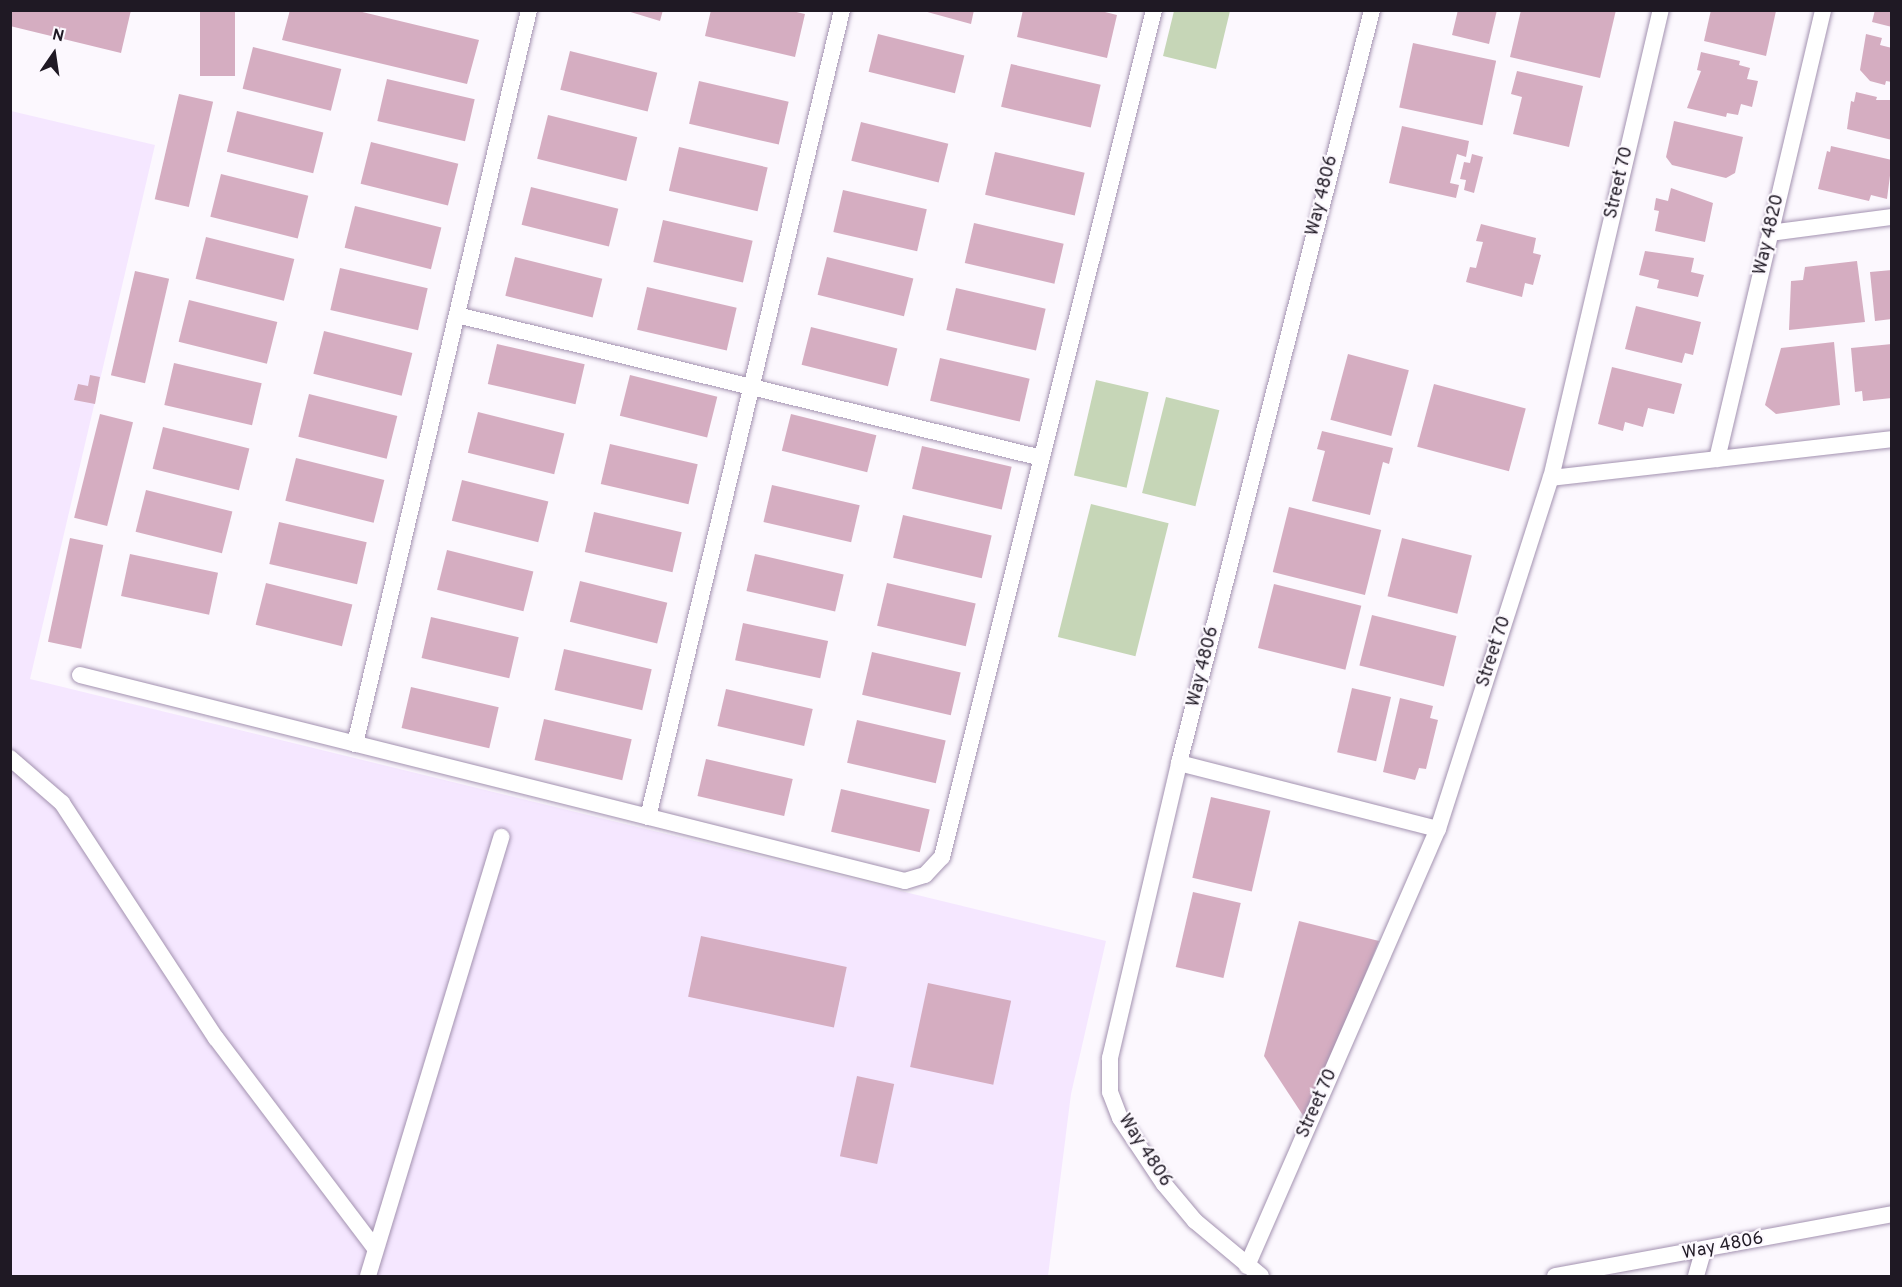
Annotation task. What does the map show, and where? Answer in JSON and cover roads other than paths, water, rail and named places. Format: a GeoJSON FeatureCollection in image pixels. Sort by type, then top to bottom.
{"type":"FeatureCollection","features":[{"type":"Feature","properties":{"kind":"street"},"geometry":{"type":"LineString","coordinates":[[355,744],[529,10]]}},
{"type":"Feature","properties":{"kind":"street"},"geometry":{"type":"LineString","coordinates":[[648,817],[842,10]]}},
{"type":"Feature","properties":{"kind":"street"},"geometry":{"type":"LineString","coordinates":[[80,675],[904,881],[925,875],[942,857],[1154,10]]}},
{"type":"Feature","properties":{"kind":"street","name":"Way 4806"},"geometry":{"type":"LineString","coordinates":[[1262,1276],[1246,1266],[1195,1221],[1164,1184],[1120,1118],[1110,1092],[1110,1058],[1179,764],[1372,10]]}},
{"type":"Feature","properties":{"kind":"street","name":"Street 70"},"geometry":{"type":"LineString","coordinates":[[1246,1266],[1438,829],[1551,478],[1661,10]]}},
{"type":"Feature","properties":{"kind":"street","name":"Way 4820"},"geometry":{"type":"LineString","coordinates":[[1717,459],[1823,10]]}},
{"type":"Feature","properties":{"kind":"street"},"geometry":{"type":"LineString","coordinates":[[1770,233],[1892,217]]}},
{"type":"Feature","properties":{"kind":"street"},"geometry":{"type":"LineString","coordinates":[[457,315],[1042,458]]}},
{"type":"Feature","properties":{"kind":"street"},"geometry":{"type":"LineString","coordinates":[[1551,478],[1892,439]]}},
{"type":"Feature","properties":{"kind":"street"},"geometry":{"type":"LineString","coordinates":[[10,758],[62,802],[216,1038],[375,1248]]}},
{"type":"Feature","properties":{"kind":"street"},"geometry":{"type":"LineString","coordinates":[[1179,764],[1438,829]]}},
{"type":"Feature","properties":{"kind":"street"},"geometry":{"type":"LineString","coordinates":[[368,1276],[501,837]]}},
{"type":"Feature","properties":{"kind":"street","name":"Way 4806"},"geometry":{"type":"LineString","coordinates":[[1555,1276],[1703,1252],[1892,1214]]}},
{"type":"Feature","properties":{"kind":"street"},"geometry":{"type":"LineString","coordinates":[[1696,1276],[1703,1252]]}}]}
